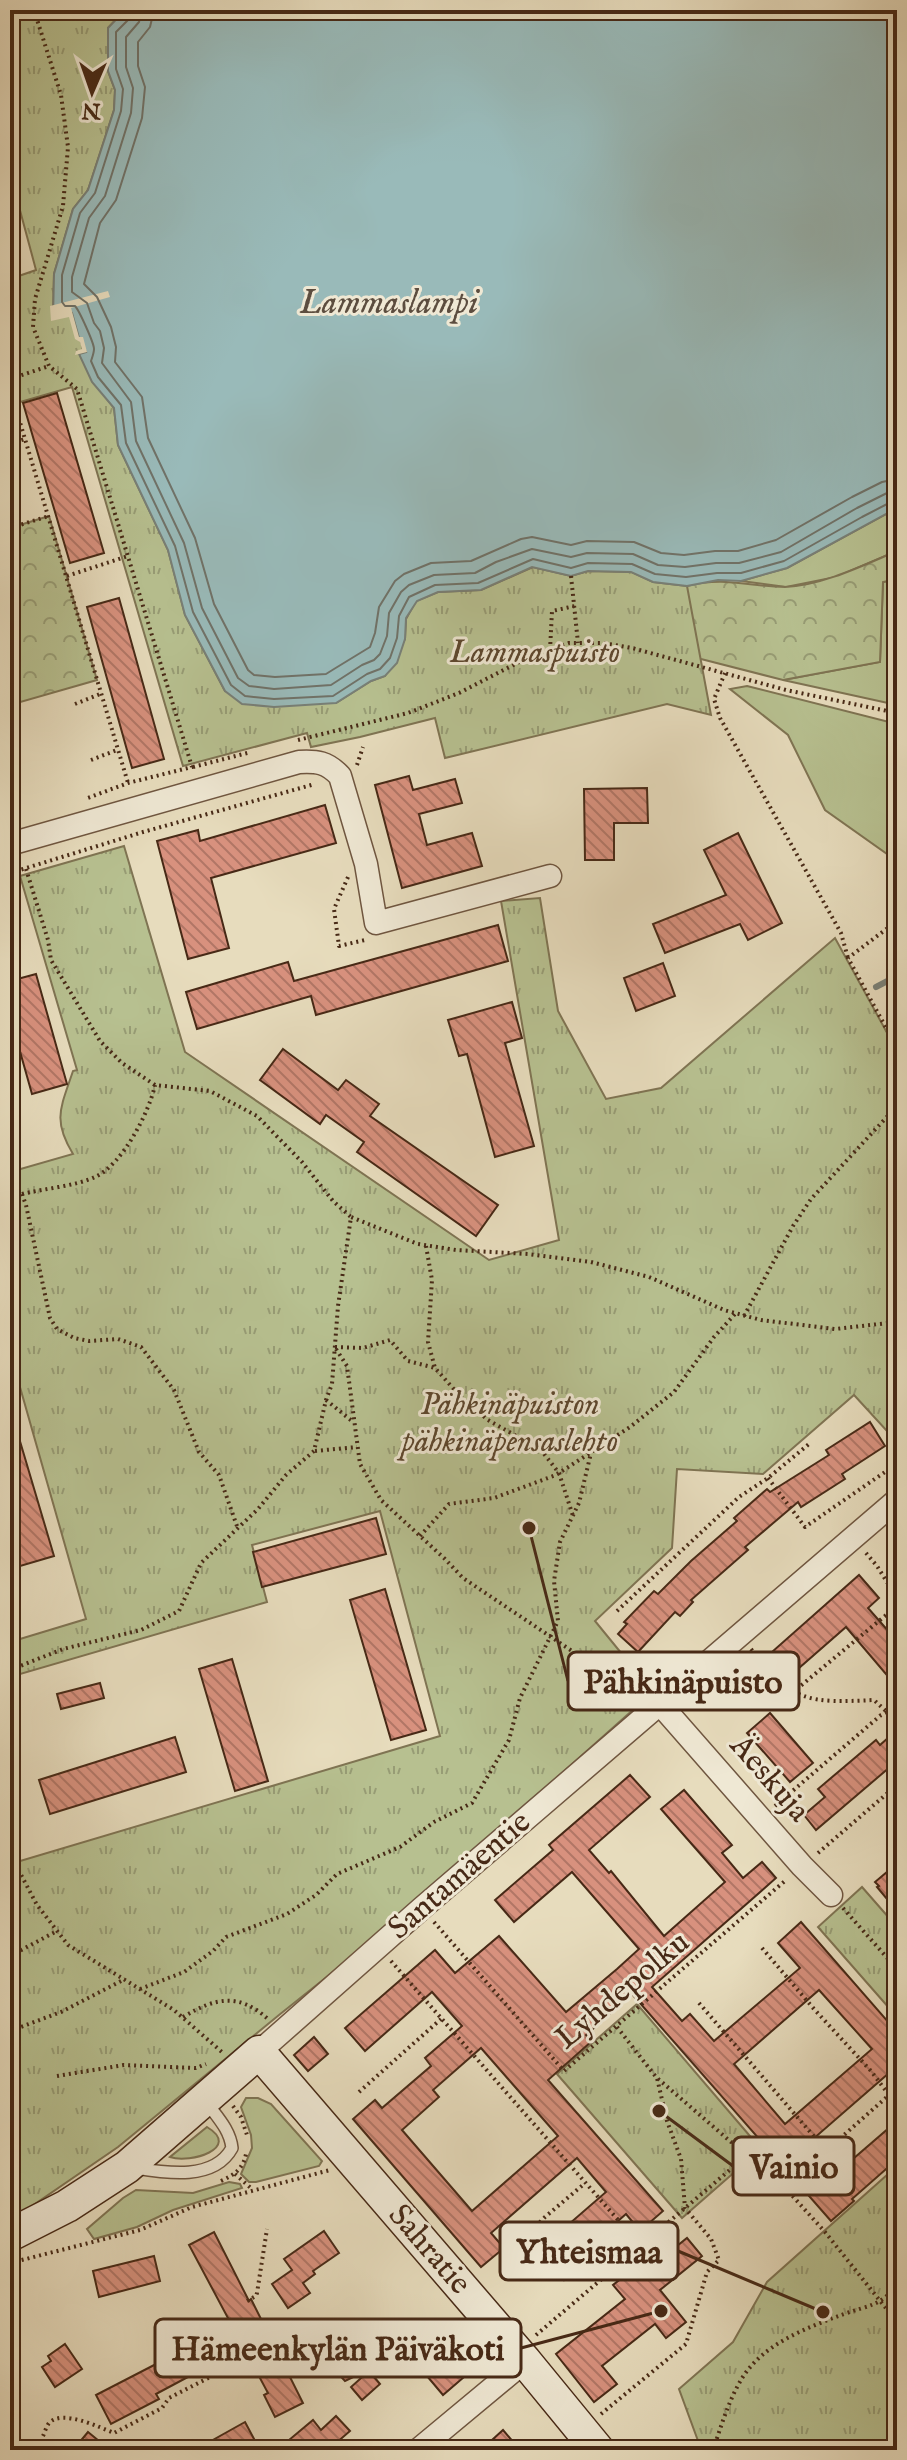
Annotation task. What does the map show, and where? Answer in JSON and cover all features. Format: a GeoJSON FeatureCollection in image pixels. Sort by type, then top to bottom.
{"type":"FeatureCollection","features":[{"type":"Feature","properties":{"kind":"street"},"geometry":{"type":"LineString","coordinates":[[10,844],[299,762],[316,761],[334,770],[366,864],[376,923],[550,876]]}},
{"type":"Feature","properties":{"kind":"street","name":"Santamäentie"},"geometry":{"type":"LineString","coordinates":[[20,2242],[59,2211],[210,2107],[270,2042],[897,1500]]}},
{"type":"Feature","properties":{"kind":"street","name":"Äeskuja"},"geometry":{"type":"LineString","coordinates":[[656,1708],[760,1819],[810,1860],[831,1895]]}},
{"type":"Feature","properties":{"kind":"street","name":"Sahratie"},"geometry":{"type":"LineString","coordinates":[[270,2042],[597,2434]]}},
{"type":"Feature","properties":{"kind":"street"},"geometry":{"type":"LineString","coordinates":[[418,2450],[529,2352]]}},
{"type":"Feature","properties":{"kind":"lane"},"geometry":{"type":"LineString","coordinates":[[127,2167],[181,2173],[197,2172],[220,2164],[232,2148],[231,2139],[210,2107]]}},
{"type":"Feature","properties":{"kind":"path"},"geometry":{"type":"LineString","coordinates":[[34,10],[61,95],[68,147],[63,206],[35,299],[33,327],[49,366],[77,389],[200,790]]}},
{"type":"Feature","properties":{"kind":"path"},"geometry":{"type":"LineString","coordinates":[[10,379],[49,366]]}},
{"type":"Feature","properties":{"kind":"path"},"geometry":{"type":"LineString","coordinates":[[10,389],[128,783]]}},
{"type":"Feature","properties":{"kind":"path"},"geometry":{"type":"LineString","coordinates":[[10,444],[25,439]]}},
{"type":"Feature","properties":{"kind":"path"},"geometry":{"type":"LineString","coordinates":[[10,528],[49,516]]}},
{"type":"Feature","properties":{"kind":"path"},"geometry":{"type":"LineString","coordinates":[[67,576],[128,556]]}},
{"type":"Feature","properties":{"kind":"path"},"geometry":{"type":"LineString","coordinates":[[571,576],[578,643]]}},
{"type":"Feature","properties":{"kind":"path"},"geometry":{"type":"LineString","coordinates":[[550,650],[552,611],[575,606]]}},
{"type":"Feature","properties":{"kind":"path"},"geometry":{"type":"LineString","coordinates":[[294,741],[408,713],[459,693],[525,659],[569,643],[603,643],[632,648],[786,690],[897,713]]}},
{"type":"Feature","properties":{"kind":"path"},"geometry":{"type":"LineString","coordinates":[[725,673],[714,699],[720,718],[841,933],[848,958],[897,1048]]}},
{"type":"Feature","properties":{"kind":"path"},"geometry":{"type":"LineString","coordinates":[[75,704],[100,694]]}},
{"type":"Feature","properties":{"kind":"path"},"geometry":{"type":"LineString","coordinates":[[10,873],[334,770],[354,772],[363,747]]}},
{"type":"Feature","properties":{"kind":"path"},"geometry":{"type":"LineString","coordinates":[[91,760],[117,750]]}},
{"type":"Feature","properties":{"kind":"path"},"geometry":{"type":"LineString","coordinates":[[86,799],[128,783],[251,752]]}},
{"type":"Feature","properties":{"kind":"path"},"geometry":{"type":"LineString","coordinates":[[26,869],[48,940],[51,960],[100,1041],[122,1063],[155,1085],[210,1091],[257,1116],[351,1217],[426,1245],[591,1262],[649,1277],[744,1316],[800,1327],[835,1329],[897,1322]]}},
{"type":"Feature","properties":{"kind":"path"},"geometry":{"type":"LineString","coordinates":[[848,958],[897,921]]}},
{"type":"Feature","properties":{"kind":"path"},"geometry":{"type":"LineString","coordinates":[[10,1195],[94,1178],[111,1166],[140,1122],[152,1099],[155,1085]]}},
{"type":"Feature","properties":{"kind":"path"},"geometry":{"type":"LineString","coordinates":[[744,1316],[811,1199],[897,1106]]}},
{"type":"Feature","properties":{"kind":"path"},"geometry":{"type":"LineString","coordinates":[[22,1194],[50,1318],[57,1329],[74,1338],[89,1341],[118,1339],[141,1347],[174,1390],[199,1452],[219,1475],[238,1529]]}},
{"type":"Feature","properties":{"kind":"path"},"geometry":{"type":"LineString","coordinates":[[314,1451],[332,1384],[338,1306],[351,1217]]}},
{"type":"Feature","properties":{"kind":"path"},"geometry":{"type":"LineString","coordinates":[[426,1245],[432,1280],[428,1342],[435,1368],[460,1396],[488,1420],[541,1450],[559,1473],[573,1516]]}},
{"type":"Feature","properties":{"kind":"path"},"geometry":{"type":"LineString","coordinates":[[420,1536],[449,1504],[494,1498],[559,1473],[630,1427],[674,1392],[714,1337],[736,1313]]}},
{"type":"Feature","properties":{"kind":"path"},"geometry":{"type":"LineString","coordinates":[[335,1347],[363,1348],[390,1340],[408,1361],[435,1368]]}},
{"type":"Feature","properties":{"kind":"path"},"geometry":{"type":"LineString","coordinates":[[335,1347],[347,1366],[360,1464],[381,1500],[463,1578],[575,1653],[617,1675],[656,1708]]}},
{"type":"Feature","properties":{"kind":"path"},"geometry":{"type":"LineString","coordinates":[[326,1400],[353,1421]]}},
{"type":"Feature","properties":{"kind":"path"},"geometry":{"type":"LineString","coordinates":[[617,1611],[739,1497],[809,1444]]}},
{"type":"Feature","properties":{"kind":"path"},"geometry":{"type":"LineString","coordinates":[[10,1670],[63,1649],[141,1630],[179,1611],[201,1563],[258,1509],[286,1475],[314,1451],[357,1447]]}},
{"type":"Feature","properties":{"kind":"path"},"geometry":{"type":"LineString","coordinates":[[140,1989],[184,1972],[213,1951],[226,1937],[287,1914],[316,1895],[337,1874],[400,1847],[434,1822],[472,1803],[509,1740],[520,1698],[558,1621],[554,1581],[560,1542],[579,1503],[591,1453]]}},
{"type":"Feature","properties":{"kind":"path"},"geometry":{"type":"LineString","coordinates":[[768,1478],[805,1527],[885,1472]]}},
{"type":"Feature","properties":{"kind":"path"},"geometry":{"type":"LineString","coordinates":[[862,1548],[897,1598]]}},
{"type":"Feature","properties":{"kind":"path"},"geometry":{"type":"LineString","coordinates":[[792,1693],[897,1606]]}},
{"type":"Feature","properties":{"kind":"path"},"geometry":{"type":"LineString","coordinates":[[750,1648],[771,1675],[792,1693],[829,1702],[874,1700],[887,1712]]}},
{"type":"Feature","properties":{"kind":"path"},"geometry":{"type":"LineString","coordinates":[[760,1819],[887,1712],[897,1707]]}},
{"type":"Feature","properties":{"kind":"path","name":"Lyhdepolku"},"geometry":{"type":"LineString","coordinates":[[422,1908],[564,2071],[897,1785]]}},
{"type":"Feature","properties":{"kind":"path"},"geometry":{"type":"LineString","coordinates":[[892,1829],[897,1835]]}},
{"type":"Feature","properties":{"kind":"path"},"geometry":{"type":"LineString","coordinates":[[10,1854],[37,1905],[68,1945],[174,2010],[226,2056],[196,2068],[124,2065],[57,2076]]}},
{"type":"Feature","properties":{"kind":"path"},"geometry":{"type":"LineString","coordinates":[[831,1895],[897,1969]]}},
{"type":"Feature","properties":{"kind":"path"},"geometry":{"type":"LineString","coordinates":[[10,1956],[57,1931]]}},
{"type":"Feature","properties":{"kind":"path"},"geometry":{"type":"LineString","coordinates":[[762,1948],[889,2095],[826,2151]]}},
{"type":"Feature","properties":{"kind":"path"},"geometry":{"type":"LineString","coordinates":[[389,1959],[641,2247]]}},
{"type":"Feature","properties":{"kind":"path"},"geometry":{"type":"LineString","coordinates":[[10,2031],[61,2012],[125,1979]]}},
{"type":"Feature","properties":{"kind":"path"},"geometry":{"type":"LineString","coordinates":[[182,2018],[211,2003],[241,2001],[255,2007],[270,2042]]}},
{"type":"Feature","properties":{"kind":"path"},"geometry":{"type":"LineString","coordinates":[[699,2003],[842,2169]]}},
{"type":"Feature","properties":{"kind":"path"},"geometry":{"type":"LineString","coordinates":[[359,2092],[441,2019]]}},
{"type":"Feature","properties":{"kind":"path"},"geometry":{"type":"LineString","coordinates":[[617,2027],[656,2077],[731,2142],[752,2151],[825,2232],[897,2322]]}},
{"type":"Feature","properties":{"kind":"path"},"geometry":{"type":"LineString","coordinates":[[597,2434],[686,2344],[707,2272],[719,2260],[711,2239],[685,2208],[681,2159],[656,2077]]}},
{"type":"Feature","properties":{"kind":"path"},"geometry":{"type":"LineString","coordinates":[[210,2107],[236,2097]]}},
{"type":"Feature","properties":{"kind":"path"},"geometry":{"type":"LineString","coordinates":[[529,2352],[641,2247],[752,2151]]}},
{"type":"Feature","properties":{"kind":"path"},"geometry":{"type":"LineString","coordinates":[[10,2261],[140,2230],[192,2207],[336,2168]]}},
{"type":"Feature","properties":{"kind":"path"},"geometry":{"type":"LineString","coordinates":[[235,2174],[252,2189]]}},
{"type":"Feature","properties":{"kind":"path"},"geometry":{"type":"LineString","coordinates":[[502,2261],[545,2217],[584,2184]]}},
{"type":"Feature","properties":{"kind":"path"},"geometry":{"type":"LineString","coordinates":[[247,2301],[256,2296],[267,2229]]}},
{"type":"Feature","properties":{"kind":"path"},"geometry":{"type":"LineString","coordinates":[[10,2261],[20,2242]]}},
{"type":"Feature","properties":{"kind":"path"},"geometry":{"type":"LineString","coordinates":[[713,2450],[730,2401],[742,2378],[758,2359],[785,2339],[843,2314],[882,2302],[897,2286]]}},
{"type":"Feature","properties":{"kind":"path"},"geometry":{"type":"LineString","coordinates":[[43,2436],[49,2423],[57,2418],[69,2418],[114,2433],[162,2408],[169,2398],[216,2374]]}},
{"type":"Feature","properties":{"kind":"green space","name":"Lammaspuisto"},"geometry":{"type":"Polygon","coordinates":[[[10,10],[125,10],[108,28],[108,71],[115,90],[114,110],[88,190],[73,209],[54,274],[53,317],[72,312],[104,395],[114,408],[118,445],[168,550],[185,615],[225,691],[336,703],[385,676],[405,639],[406,619],[416,601],[438,592],[481,590],[533,567],[571,576],[588,571],[632,572],[653,582],[687,586],[711,715],[667,704],[445,758],[435,718],[311,747],[307,733],[183,766],[72,387],[10,405],[10,279],[36,270],[10,173],[10,10]]]}},
{"type":"Feature","properties":{"kind":"green space"},"geometry":{"type":"Polygon","coordinates":[[[897,508],[897,551],[836,577],[786,587],[741,581],[787,568],[897,508]]]}},
{"type":"Feature","properties":{"kind":"green space"},"geometry":{"type":"Polygon","coordinates":[[[49,516],[97,680],[10,705],[10,528],[49,516]]]}},
{"type":"Feature","properties":{"kind":"green space"},"geometry":{"type":"Polygon","coordinates":[[[897,551],[897,579],[883,582],[880,662],[783,680],[650,643],[687,586],[714,582],[799,586],[842,574],[897,551]]]}},
{"type":"Feature","properties":{"kind":"green space"},"geometry":{"type":"Polygon","coordinates":[[[897,579],[897,705],[783,680],[880,662],[883,582],[897,579]]]}},
{"type":"Feature","properties":{"kind":"green space"},"geometry":{"type":"Polygon","coordinates":[[[747,686],[897,724],[897,861],[825,810],[788,735],[730,689],[747,686]]]}},
{"type":"Feature","properties":{"kind":"green space","name":"Pähkinäpuiston pähkinäpensaslehto"},"geometry":{"type":"Polygon","coordinates":[[[124,846],[185,1052],[489,1260],[559,1240],[501,901],[540,898],[558,1011],[606,1099],[661,1088],[835,938],[897,1051],[897,1442],[854,1395],[763,1474],[677,1469],[672,1548],[595,1621],[653,1692],[388,1928],[118,2147],[10,2221],[10,1864],[440,1736],[380,1511],[252,1545],[267,1602],[10,1677],[10,1642],[86,1619],[10,1352],[10,1172],[73,1154],[62,1132],[61,1113],[73,1071],[77,1070],[20,876],[124,846]]]}},
{"type":"Feature","properties":{"kind":"green space"},"geometry":{"type":"Polygon","coordinates":[[[862,1887],[897,1927],[897,2017],[818,1927],[862,1887]]]}},
{"type":"Feature","properties":{"kind":"green space"},"geometry":{"type":"Polygon","coordinates":[[[637,2004],[761,2149],[682,2218],[557,2074],[637,2004]]]}},
{"type":"Feature","properties":{"kind":"green space"},"geometry":{"type":"Polygon","coordinates":[[[246,2098],[258,2098],[271,2104],[322,2161],[319,2166],[249,2182],[241,2174],[252,2148],[251,2135],[241,2107],[246,2098]]]}},
{"type":"Feature","properties":{"kind":"green space"},"geometry":{"type":"Polygon","coordinates":[[[207,2127],[219,2142],[216,2148],[200,2156],[170,2157],[207,2127]]]}},
{"type":"Feature","properties":{"kind":"green space"},"geometry":{"type":"Polygon","coordinates":[[[897,2166],[897,2450],[699,2450],[679,2389],[733,2342],[767,2282],[897,2166]]]}},
{"type":"Feature","properties":{"kind":"green space"},"geometry":{"type":"Polygon","coordinates":[[[229,2182],[240,2184],[242,2188],[173,2210],[137,2227],[94,2239],[87,2229],[136,2190],[193,2193],[229,2182]]]}},
{"type":"Feature","properties":{"kind":"water","name":"Lammaslampi"},"geometry":{"type":"Polygon","coordinates":[[[125,10],[881,10],[897,27],[897,508],[787,568],[741,581],[718,580],[687,586],[653,582],[631,572],[588,571],[571,576],[532,567],[481,590],[438,592],[417,601],[406,618],[405,639],[397,663],[385,676],[336,703],[274,707],[242,704],[225,691],[185,615],[168,550],[118,445],[114,408],[92,382],[79,354],[86,352],[72,313],[53,318],[54,274],[73,209],[88,190],[114,110],[115,90],[108,71],[108,28],[125,10]]]}},
{"type":"Feature","properties":{"kind":"pier"},"geometry":{"type":"Polygon","coordinates":[[[108,291],[110,297],[71,308],[87,352],[75,355],[82,349],[75,339],[69,317],[51,321],[50,306],[108,291]]]}},
{"type":"Feature","properties":{"kind":"building"},"geometry":{"type":"Polygon","coordinates":[[[57,393],[104,553],[70,563],[23,403],[57,393]]]}},
{"type":"Feature","properties":{"kind":"building"},"geometry":{"type":"Polygon","coordinates":[[[119,598],[164,759],[132,768],[87,607],[119,598]]]}},
{"type":"Feature","properties":{"kind":"building"},"geometry":{"type":"Polygon","coordinates":[[[409,776],[413,790],[455,779],[462,803],[419,814],[427,845],[472,833],[482,866],[402,888],[375,785],[409,776]]]}},
{"type":"Feature","properties":{"kind":"building"},"geometry":{"type":"Polygon","coordinates":[[[647,788],[648,823],[614,823],[614,860],[585,860],[584,789],[647,788]]]}},
{"type":"Feature","properties":{"kind":"building"},"geometry":{"type":"Polygon","coordinates":[[[325,805],[336,843],[211,878],[229,948],[188,959],[157,841],[198,830],[200,841],[325,805]]]}},
{"type":"Feature","properties":{"kind":"building"},"geometry":{"type":"Polygon","coordinates":[[[738,833],[782,923],[748,940],[740,924],[665,953],[653,924],[726,895],[704,850],[738,833]]]}},
{"type":"Feature","properties":{"kind":"building"},"geometry":{"type":"Polygon","coordinates":[[[498,925],[508,961],[316,1015],[311,996],[197,1029],[186,992],[288,962],[294,981],[498,925]]]}},
{"type":"Feature","properties":{"kind":"building"},"geometry":{"type":"Polygon","coordinates":[[[663,963],[675,996],[636,1011],[624,978],[663,963]]]}},
{"type":"Feature","properties":{"kind":"building"},"geometry":{"type":"Polygon","coordinates":[[[36,974],[67,1084],[32,1094],[10,1016],[10,981],[36,974]]]}},
{"type":"Feature","properties":{"kind":"building"},"geometry":{"type":"Polygon","coordinates":[[[512,1002],[522,1038],[505,1043],[534,1146],[495,1157],[467,1054],[459,1056],[448,1020],[512,1002]]]}},
{"type":"Feature","properties":{"kind":"building"},"geometry":{"type":"Polygon","coordinates":[[[283,1049],[338,1090],[346,1080],[379,1104],[370,1116],[498,1205],[476,1236],[357,1152],[364,1142],[326,1115],[320,1124],[260,1080],[283,1049]]]}},
{"type":"Feature","properties":{"kind":"building"},"geometry":{"type":"Polygon","coordinates":[[[14,1421],[54,1556],[10,1569],[10,1422],[14,1421]]]}},
{"type":"Feature","properties":{"kind":"building"},"geometry":{"type":"Polygon","coordinates":[[[870,1422],[885,1446],[842,1474],[845,1479],[801,1507],[798,1502],[745,1547],[748,1550],[691,1600],[693,1602],[680,1616],[675,1612],[638,1652],[618,1634],[627,1624],[624,1622],[654,1591],[658,1594],[767,1489],[770,1492],[829,1455],[826,1450],[870,1422]]]}},
{"type":"Feature","properties":{"kind":"building"},"geometry":{"type":"Polygon","coordinates":[[[376,1518],[386,1554],[262,1587],[253,1552],[376,1518]]]}},
{"type":"Feature","properties":{"kind":"building"},"geometry":{"type":"Polygon","coordinates":[[[859,1575],[879,1598],[868,1608],[897,1641],[897,1687],[846,1627],[783,1682],[764,1659],[859,1575]]]}},
{"type":"Feature","properties":{"kind":"building"},"geometry":{"type":"Polygon","coordinates":[[[385,1589],[426,1730],[391,1740],[350,1600],[385,1589]]]}},
{"type":"Feature","properties":{"kind":"building"},"geometry":{"type":"Polygon","coordinates":[[[232,1659],[268,1781],[235,1791],[199,1669],[232,1659]]]}},
{"type":"Feature","properties":{"kind":"building"},"geometry":{"type":"Polygon","coordinates":[[[100,1683],[104,1698],[61,1709],[57,1694],[100,1683]]]}},
{"type":"Feature","properties":{"kind":"building"},"geometry":{"type":"Polygon","coordinates":[[[770,1713],[813,1763],[790,1782],[747,1733],[770,1713]]]}},
{"type":"Feature","properties":{"kind":"building"},"geometry":{"type":"Polygon","coordinates":[[[897,1730],[897,1761],[816,1830],[804,1815],[825,1797],[818,1789],[876,1740],[880,1745],[897,1730]]]}},
{"type":"Feature","properties":{"kind":"building"},"geometry":{"type":"Polygon","coordinates":[[[175,1737],[186,1772],[50,1814],[39,1780],[175,1737]]]}},
{"type":"Feature","properties":{"kind":"building"},"geometry":{"type":"Polygon","coordinates":[[[630,1775],[650,1797],[589,1850],[609,1873],[611,1871],[664,1936],[725,1882],[661,1809],[684,1790],[732,1845],[722,1853],[743,1878],[762,1862],[776,1878],[652,1987],[682,2021],[690,2014],[714,2041],[800,1968],[778,1943],[801,1922],[897,2032],[897,2066],[805,2146],[832,2177],[897,2121],[897,2148],[887,2156],[893,2163],[831,2221],[632,1994],[586,2035],[592,2041],[548,2080],[663,2211],[640,2231],[626,2214],[577,2257],[583,2264],[564,2280],[545,2258],[575,2231],[569,2224],[606,2192],[577,2158],[491,2233],[504,2248],[481,2267],[353,2119],[375,2100],[382,2108],[431,2066],[425,2058],[462,2026],[432,1992],[365,2051],[345,2028],[435,1950],[455,1973],[499,1936],[566,2012],[639,1949],[572,1872],[514,1922],[495,1900],[553,1850],[549,1845],[630,1775]],[[819,1990],[734,2064],[785,2124],[872,2049],[819,1990]],[[481,2048],[433,2090],[439,2097],[402,2130],[472,2211],[558,2136],[481,2048]]]}},
{"type":"Feature","properties":{"kind":"building"},"geometry":{"type":"Polygon","coordinates":[[[887,1872],[897,1884],[897,1911],[875,1882],[887,1872]]]}},
{"type":"Feature","properties":{"kind":"building"},"geometry":{"type":"Polygon","coordinates":[[[314,2037],[328,2054],[308,2071],[294,2055],[314,2037]]]}},
{"type":"Feature","properties":{"kind":"building"},"geometry":{"type":"Polygon","coordinates":[[[324,2231],[339,2253],[313,2271],[315,2274],[303,2283],[310,2293],[288,2308],[272,2284],[292,2270],[284,2259],[324,2231]]]}},
{"type":"Feature","properties":{"kind":"building"},"geometry":{"type":"Polygon","coordinates":[[[214,2232],[303,2403],[275,2417],[264,2395],[268,2393],[189,2245],[214,2232]]]}},
{"type":"Feature","properties":{"kind":"building"},"geometry":{"type":"Polygon","coordinates":[[[687,2238],[702,2256],[660,2290],[686,2322],[666,2338],[655,2324],[602,2366],[617,2384],[594,2402],[556,2354],[625,2299],[613,2285],[636,2267],[642,2274],[687,2238]]]}},
{"type":"Feature","properties":{"kind":"building"},"geometry":{"type":"Polygon","coordinates":[[[154,2256],[160,2281],[99,2297],[93,2271],[154,2256]]]}},
{"type":"Feature","properties":{"kind":"building"},"geometry":{"type":"Polygon","coordinates":[[[200,2330],[216,2362],[156,2394],[159,2399],[111,2424],[96,2395],[160,2362],[157,2357],[178,2346],[176,2342],[200,2330]]]}},
{"type":"Feature","properties":{"kind":"building"},"geometry":{"type":"Polygon","coordinates":[[[452,2337],[478,2365],[443,2395],[427,2376],[448,2357],[440,2348],[452,2337]]]}},
{"type":"Feature","properties":{"kind":"building"},"geometry":{"type":"Polygon","coordinates":[[[65,2344],[82,2369],[55,2387],[42,2367],[51,2361],[48,2356],[65,2344]]]}},
{"type":"Feature","properties":{"kind":"building"},"geometry":{"type":"Polygon","coordinates":[[[350,2351],[368,2370],[345,2381],[332,2367],[350,2351]]]}},
{"type":"Feature","properties":{"kind":"building"},"geometry":{"type":"Polygon","coordinates":[[[369,2371],[380,2384],[362,2400],[351,2387],[369,2371]]]}},
{"type":"Feature","properties":{"kind":"building"},"geometry":{"type":"Polygon","coordinates":[[[336,2416],[350,2431],[328,2450],[298,2450],[289,2440],[313,2420],[321,2430],[336,2416]]]}},
{"type":"Feature","properties":{"kind":"building"},"geometry":{"type":"Polygon","coordinates":[[[245,2422],[260,2450],[195,2450],[245,2422]]]}},
{"type":"Feature","properties":{"kind":"building"},"geometry":{"type":"Polygon","coordinates":[[[503,2430],[520,2450],[481,2450],[503,2430]]]}},
{"type":"Feature","properties":{"kind":"building"},"geometry":{"type":"Polygon","coordinates":[[[88,2432],[110,2450],[73,2450],[88,2432]]]}},
{"type":"Feature","properties":{"kind":"waterway"},"geometry":{"type":"LineString","coordinates":[[876,987],[897,976]]}},
{"type":"Feature","properties":{"kind":"place","name":"Pähkinäpuisto"},"geometry":{"type":"Point","coordinates":[529,1528]}},
{"type":"Feature","properties":{"kind":"place","name":"Vainio"},"geometry":{"type":"Point","coordinates":[659,2111]}},
{"type":"Feature","properties":{"kind":"place","name":"Hämeenkylän Päiväkoti"},"geometry":{"type":"Point","coordinates":[661,2311]}},
{"type":"Feature","properties":{"kind":"place","name":"Yhteismaa"},"geometry":{"type":"Point","coordinates":[823,2312]}}]}
